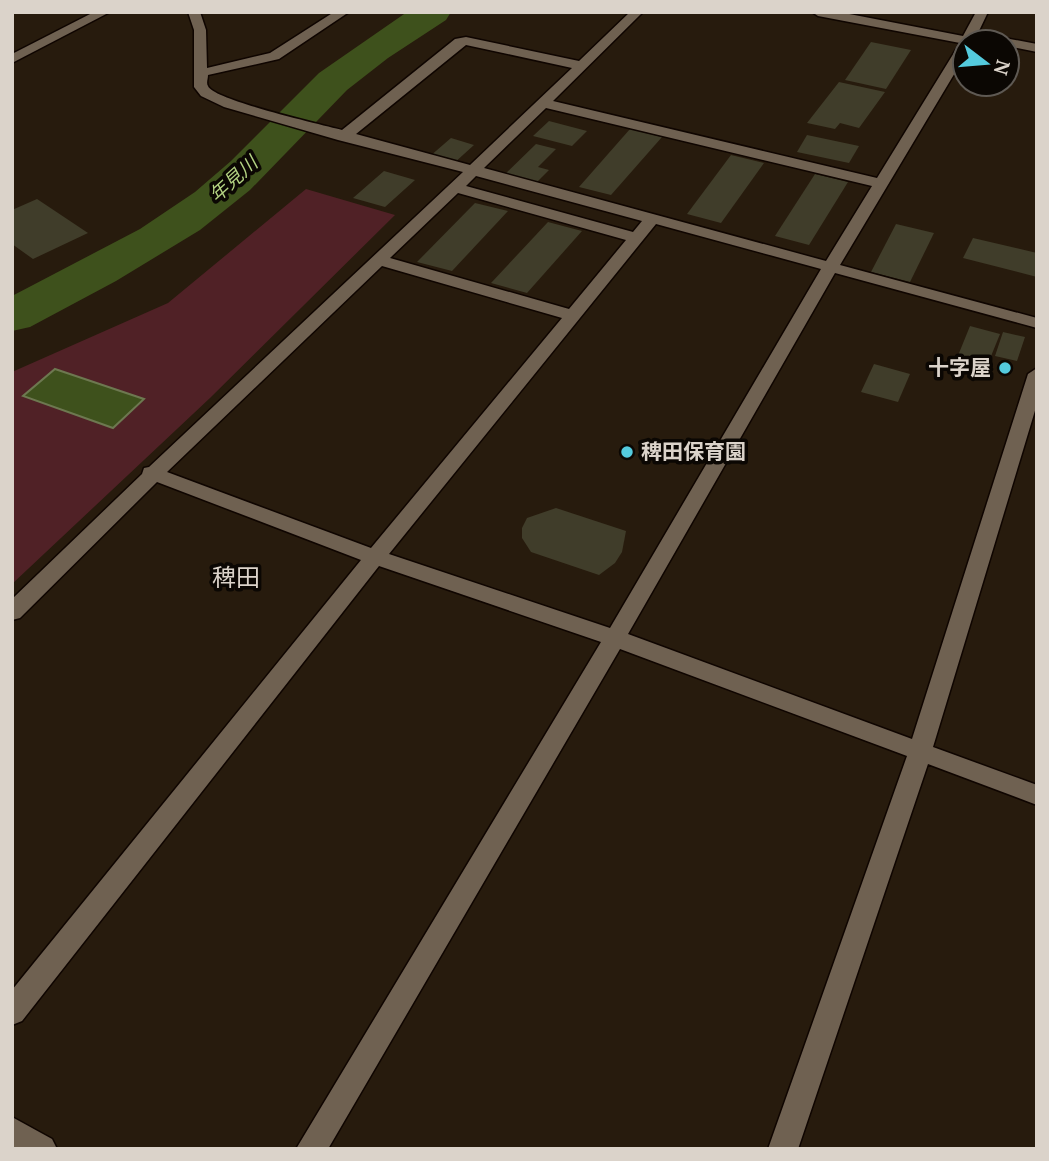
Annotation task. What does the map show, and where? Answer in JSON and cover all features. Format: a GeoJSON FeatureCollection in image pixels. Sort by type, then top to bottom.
{"type":"FeatureCollection","features":[{"type":"Feature","properties":{"kind":"street"},"geometry":{"type":"LineString","coordinates":[[12,59],[104,12]]}},
{"type":"Feature","properties":{"kind":"street"},"geometry":{"type":"LineString","coordinates":[[194,12],[200,30],[201,87],[206,93],[229,104],[474,173],[1037,323]]}},
{"type":"Feature","properties":{"kind":"street"},"geometry":{"type":"LineString","coordinates":[[201,73],[274,56],[343,12]]}},
{"type":"Feature","properties":{"kind":"street"},"geometry":{"type":"LineString","coordinates":[[12,612],[151,473],[474,173],[637,12]]}},
{"type":"Feature","properties":{"kind":"street"},"geometry":{"type":"LineString","coordinates":[[818,12],[951,38]]}},
{"type":"Feature","properties":{"kind":"street"},"geometry":{"type":"LineString","coordinates":[[974,28],[982,12]]}},
{"type":"Feature","properties":{"kind":"street"},"geometry":{"type":"LineString","coordinates":[[343,137],[460,42],[466,41],[583,66]]}},
{"type":"Feature","properties":{"kind":"street"},"geometry":{"type":"LineString","coordinates":[[311,1149],[615,638],[831,266],[951,69]]}},
{"type":"Feature","properties":{"kind":"street"},"geometry":{"type":"LineString","coordinates":[[544,103],[881,184]]}},
{"type":"Feature","properties":{"kind":"street"},"geometry":{"type":"LineString","coordinates":[[457,188],[637,237]]}},
{"type":"Feature","properties":{"kind":"street"},"geometry":{"type":"LineString","coordinates":[[12,1012],[375,557],[652,219]]}},
{"type":"Feature","properties":{"kind":"street"},"geometry":{"type":"LineString","coordinates":[[379,260],[573,316]]}},
{"type":"Feature","properties":{"kind":"street"},"geometry":{"type":"LineString","coordinates":[[783,1149],[920,752],[1037,374]]}},
{"type":"Feature","properties":{"kind":"street"},"geometry":{"type":"LineString","coordinates":[[151,473],[375,557],[615,638],[1037,795]]}},
{"type":"Feature","properties":{"kind":"street"},"geometry":{"type":"LineString","coordinates":[[12,1132],[42,1149]]}},
{"type":"Feature","properties":{"kind":"shaded area"},"geometry":{"type":"Polygon","coordinates":[[[306,189],[395,215],[210,398],[12,584],[12,372],[168,303],[306,189]]]}},
{"type":"Feature","properties":{"kind":"shaded area"},"geometry":{"type":"Polygon","coordinates":[[[55,369],[144,399],[113,428],[23,396],[55,369]]]}},
{"type":"Feature","properties":{"kind":"building"},"geometry":{"type":"Polygon","coordinates":[[[871,42],[911,50],[886,89],[845,80],[871,42]]]}},
{"type":"Feature","properties":{"kind":"building"},"geometry":{"type":"Polygon","coordinates":[[[839,82],[885,92],[859,128],[840,123],[835,129],[807,123],[839,82]]]}},
{"type":"Feature","properties":{"kind":"building"},"geometry":{"type":"Polygon","coordinates":[[[549,121],[587,131],[572,146],[533,136],[549,121]]]}},
{"type":"Feature","properties":{"kind":"building"},"geometry":{"type":"Polygon","coordinates":[[[630,129],[662,137],[611,195],[579,187],[630,129]]]}},
{"type":"Feature","properties":{"kind":"building"},"geometry":{"type":"Polygon","coordinates":[[[807,135],[859,146],[849,163],[797,152],[807,135]]]}},
{"type":"Feature","properties":{"kind":"building"},"geometry":{"type":"Polygon","coordinates":[[[451,138],[474,145],[453,164],[429,157],[451,138]]]}},
{"type":"Feature","properties":{"kind":"building"},"geometry":{"type":"Polygon","coordinates":[[[536,144],[556,149],[538,167],[549,170],[534,185],[503,176],[536,144]]]}},
{"type":"Feature","properties":{"kind":"building"},"geometry":{"type":"Polygon","coordinates":[[[731,155],[764,163],[721,223],[687,214],[731,155]]]}},
{"type":"Feature","properties":{"kind":"building"},"geometry":{"type":"Polygon","coordinates":[[[384,171],[415,180],[385,207],[353,198],[384,171]]]}},
{"type":"Feature","properties":{"kind":"building"},"geometry":{"type":"Polygon","coordinates":[[[815,174],[848,182],[809,245],[775,236],[815,174]]]}},
{"type":"Feature","properties":{"kind":"building"},"geometry":{"type":"Polygon","coordinates":[[[37,199],[88,233],[33,259],[12,244],[12,210],[37,199]]]}},
{"type":"Feature","properties":{"kind":"building"},"geometry":{"type":"Polygon","coordinates":[[[475,203],[508,211],[452,271],[417,262],[475,203]]]}},
{"type":"Feature","properties":{"kind":"building"},"geometry":{"type":"Polygon","coordinates":[[[548,222],[582,231],[527,293],[491,283],[548,222]]]}},
{"type":"Feature","properties":{"kind":"building"},"geometry":{"type":"Polygon","coordinates":[[[896,224],[934,233],[910,282],[871,272],[896,224]]]}},
{"type":"Feature","properties":{"kind":"building"},"geometry":{"type":"Polygon","coordinates":[[[973,238],[1037,253],[1037,277],[963,258],[973,238]]]}},
{"type":"Feature","properties":{"kind":"building"},"geometry":{"type":"Polygon","coordinates":[[[970,326],[1000,334],[987,366],[957,358],[970,326]]]}},
{"type":"Feature","properties":{"kind":"building"},"geometry":{"type":"Polygon","coordinates":[[[1003,332],[1025,337],[1017,361],[995,356],[1003,332]]]}},
{"type":"Feature","properties":{"kind":"building"},"geometry":{"type":"Polygon","coordinates":[[[874,364],[910,374],[898,402],[861,392],[874,364]]]}},
{"type":"Feature","properties":{"kind":"building"},"geometry":{"type":"Polygon","coordinates":[[[556,508],[626,531],[622,552],[615,563],[599,575],[531,552],[522,538],[522,528],[527,518],[556,508]]]}},
{"type":"Feature","properties":{"kind":"waterway","name":"年見川"},"geometry":{"type":"LineString","coordinates":[[12,316],[128,255],[184,221],[235,181],[309,104],[346,71],[433,12]]}},
{"type":"Feature","properties":{"kind":"place","name":"十字屋"},"geometry":{"type":"Point","coordinates":[1005,368]}},
{"type":"Feature","properties":{"kind":"place","name":"稗田保育園"},"geometry":{"type":"Point","coordinates":[627,452]}},
{"type":"Feature","properties":{"kind":"district","name":"稗田"},"geometry":{"type":"Point","coordinates":[236,578]}}]}
